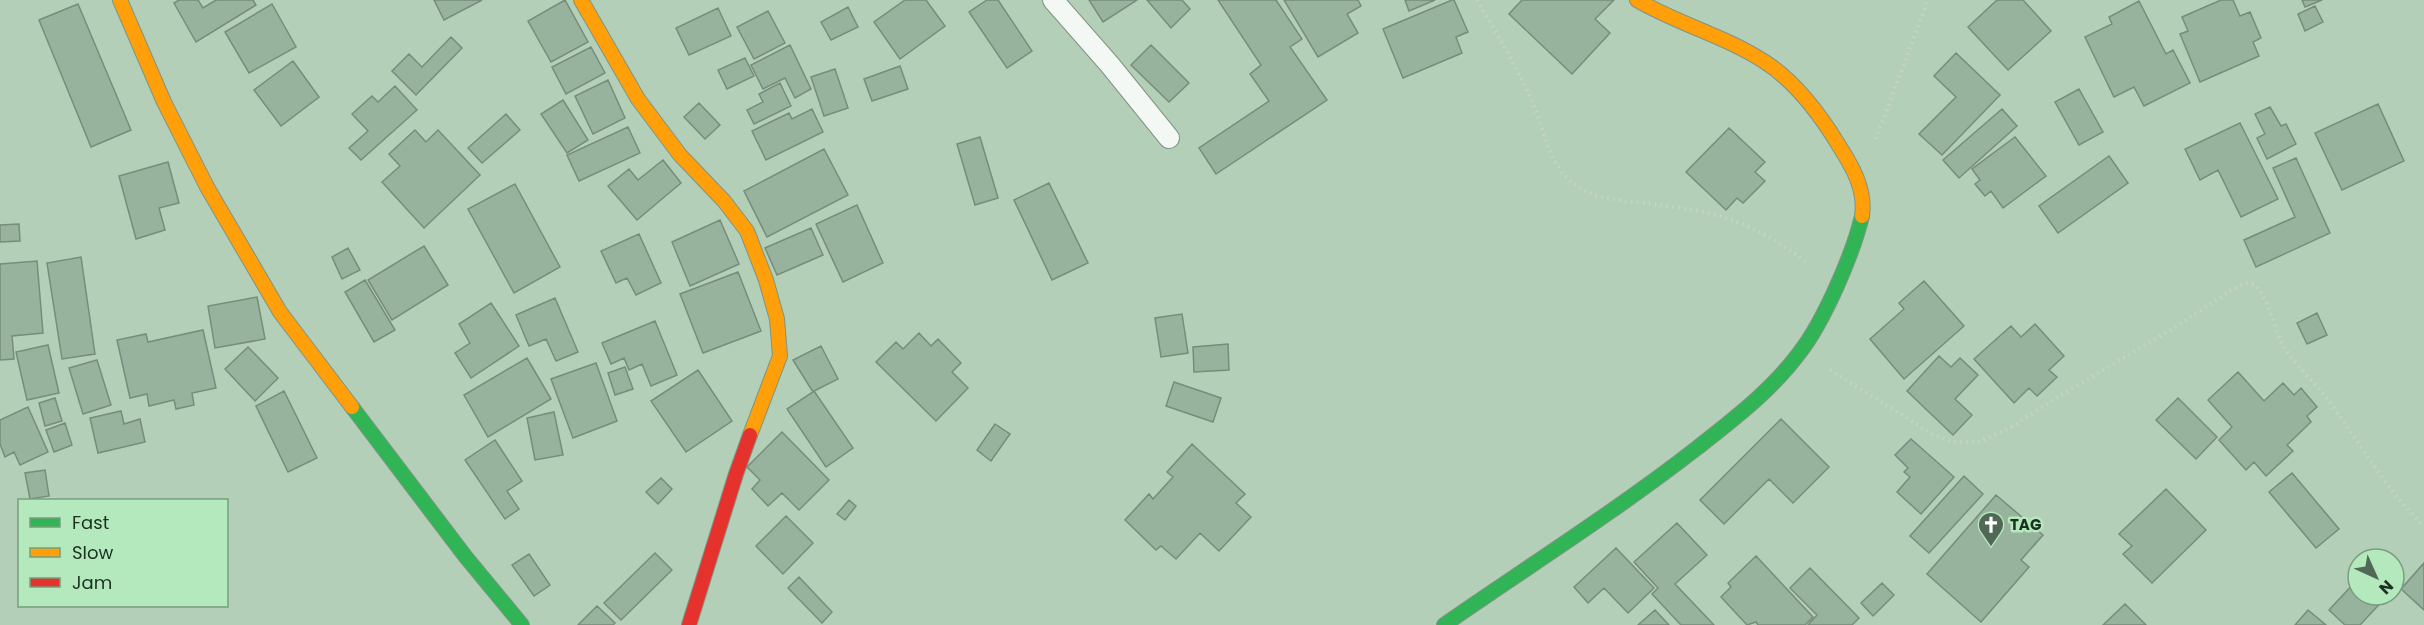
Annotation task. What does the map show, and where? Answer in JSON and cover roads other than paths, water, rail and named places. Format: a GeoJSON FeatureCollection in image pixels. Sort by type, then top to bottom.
{"type":"FeatureCollection","features":[{"type":"Feature","properties":{"kind":"street"},"geometry":{"type":"LineString","coordinates":[[120,0],[164,102],[207,187],[280,312],[458,547],[522,625]]}},
{"type":"Feature","properties":{"kind":"street"},"geometry":{"type":"LineString","coordinates":[[581,0],[638,99],[680,155],[723,201],[747,231],[766,280],[777,319],[780,356],[736,474],[689,625]]}},
{"type":"Feature","properties":{"kind":"street"},"geometry":{"type":"LineString","coordinates":[[1444,625],[1659,478],[1778,379],[1801,351],[1837,285],[1857,232],[1864,200],[1859,181],[1843,150],[1820,118],[1783,75],[1739,47],[1693,28],[1637,0]]}},
{"type":"Feature","properties":{"kind":"lane"},"geometry":{"type":"LineString","coordinates":[[1053,0],[1110,64],[1169,138]]}},
{"type":"Feature","properties":{"kind":"place","name":"TAG"},"geometry":{"type":"Point","coordinates":[1991,548]}}]}
